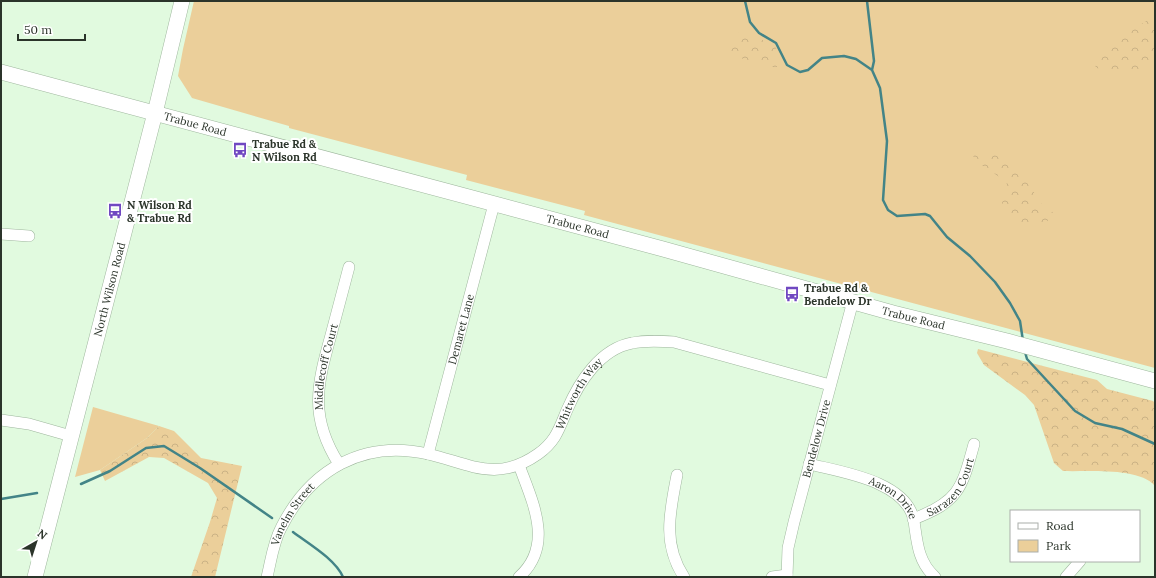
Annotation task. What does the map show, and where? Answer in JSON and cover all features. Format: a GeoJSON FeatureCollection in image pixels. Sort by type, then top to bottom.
{"type":"FeatureCollection","features":[{"type":"Feature","properties":{"kind":"main road","name":"North Wilson Road"},"geometry":{"type":"LineString","coordinates":[[35,577],[155,113],[182,1]]}},
{"type":"Feature","properties":{"kind":"main road","name":"Trabue Road"},"geometry":{"type":"LineString","coordinates":[[1,72],[853,301],[892,313],[1007,341],[1155,381]]}},
{"type":"Feature","properties":{"kind":"street","name":"Demaret Lane"},"geometry":{"type":"LineString","coordinates":[[428,454],[494,204]]}},
{"type":"Feature","properties":{"kind":"street"},"geometry":{"type":"LineString","coordinates":[[1,234],[29,236]]}},
{"type":"Feature","properties":{"kind":"street","name":"Middlecoff Court"},"geometry":{"type":"LineString","coordinates":[[339,464],[331,451],[323,432],[319,412],[318,391],[321,371],[349,267]]}},
{"type":"Feature","properties":{"kind":"street","name":"Bendelow Drive"},"geometry":{"type":"LineString","coordinates":[[787,576],[788,548],[853,301]]}},
{"type":"Feature","properties":{"kind":"street","name":"Whitworth Way"},"geometry":{"type":"LineString","coordinates":[[339,464],[368,454],[400,451],[428,454],[476,468],[489,470],[519,465],[538,454],[548,446],[556,436],[583,379],[598,362],[612,351],[631,343],[660,341],[674,342],[830,385]]}},
{"type":"Feature","properties":{"kind":"street"},"geometry":{"type":"LineString","coordinates":[[1,420],[29,424],[71,436]]}},
{"type":"Feature","properties":{"kind":"street","name":"Sarazen Court"},"geometry":{"type":"LineString","coordinates":[[913,519],[943,505],[956,493],[962,484],[974,444]]}},
{"type":"Feature","properties":{"kind":"street","name":"Vanelm Street"},"geometry":{"type":"LineString","coordinates":[[266,577],[280,528],[306,490],[315,481],[339,464]]}},
{"type":"Feature","properties":{"kind":"street","name":"Aaron Drive"},"geometry":{"type":"LineString","coordinates":[[809,464],[873,481],[884,486],[904,501],[913,519],[919,553],[925,566],[935,577]]}},
{"type":"Feature","properties":{"kind":"street"},"geometry":{"type":"LineString","coordinates":[[519,465],[537,516],[538,539],[533,558],[519,577]]}},
{"type":"Feature","properties":{"kind":"street"},"geometry":{"type":"LineString","coordinates":[[677,475],[669,528],[670,544],[674,558],[684,577]]}},
{"type":"Feature","properties":{"kind":"street"},"geometry":{"type":"LineString","coordinates":[[1066,577],[1079,562]]}},
{"type":"Feature","properties":{"kind":"street"},"geometry":{"type":"LineString","coordinates":[[772,577],[787,576]]}},
{"type":"Feature","properties":{"kind":"green space"},"geometry":{"type":"Polygon","coordinates":[[[194,1],[1155,1],[1155,368],[584,215],[585,211],[466,180],[467,175],[289,128],[289,126],[192,98],[178,76],[194,1]]]}},
{"type":"Feature","properties":{"kind":"green space"},"geometry":{"type":"Polygon","coordinates":[[[1155,16],[1155,59],[1134,72],[1095,68],[1097,61],[1136,27],[1155,16]]]}},
{"type":"Feature","properties":{"kind":"green space"},"geometry":{"type":"Polygon","coordinates":[[[740,30],[776,46],[777,68],[729,55],[740,30]]]}},
{"type":"Feature","properties":{"kind":"green space"},"geometry":{"type":"Polygon","coordinates":[[[985,151],[1007,160],[1031,185],[1037,200],[1055,214],[1043,225],[1025,225],[1007,215],[1002,203],[1007,182],[975,161],[972,152],[985,151]]]}},
{"type":"Feature","properties":{"kind":"green space"},"geometry":{"type":"Polygon","coordinates":[[[978,349],[1097,380],[1107,389],[1153,401],[1155,403],[1155,486],[1147,480],[1125,473],[1063,471],[1054,463],[1034,405],[1025,395],[984,365],[977,353],[978,349]]]}},
{"type":"Feature","properties":{"kind":"green space"},"geometry":{"type":"Polygon","coordinates":[[[93,407],[159,426],[147,438],[100,470],[75,477],[93,407]]]}},
{"type":"Feature","properties":{"kind":"green space"},"geometry":{"type":"Polygon","coordinates":[[[159,426],[174,431],[201,458],[242,466],[215,577],[191,577],[217,498],[208,483],[164,458],[149,457],[105,481],[100,470],[147,438],[159,426]]]}},
{"type":"Feature","properties":{"kind":"waterway"},"geometry":{"type":"LineString","coordinates":[[745,1],[750,22],[759,33],[776,43],[787,65],[800,72],[808,70],[822,58],[844,56],[856,59],[872,70],[880,88],[887,141],[883,200],[888,210],[897,216],[925,214],[930,216],[947,237],[970,256],[995,282],[1010,303],[1020,321],[1023,341]]}},
{"type":"Feature","properties":{"kind":"waterway"},"geometry":{"type":"LineString","coordinates":[[867,1],[874,61],[872,70]]}},
{"type":"Feature","properties":{"kind":"waterway"},"geometry":{"type":"LineString","coordinates":[[1025,352],[1027,359],[1075,411],[1095,423],[1122,429],[1155,444]]}},
{"type":"Feature","properties":{"kind":"waterway"},"geometry":{"type":"LineString","coordinates":[[81,484],[110,471],[146,448],[164,446],[200,468],[272,518]]}},
{"type":"Feature","properties":{"kind":"waterway"},"geometry":{"type":"LineString","coordinates":[[1,499],[37,493]]}},
{"type":"Feature","properties":{"kind":"waterway"},"geometry":{"type":"LineString","coordinates":[[293,532],[328,558],[343,577]]}},
{"type":"Feature","properties":{"kind":"place","name":"Trabue Rd & N Wilson Rd"},"geometry":{"type":"Point","coordinates":[240,150]}},
{"type":"Feature","properties":{"kind":"place","name":"N Wilson Rd & Trabue Rd"},"geometry":{"type":"Point","coordinates":[115,211]}},
{"type":"Feature","properties":{"kind":"place","name":"Trabue Rd & Bendelow Dr"},"geometry":{"type":"Point","coordinates":[792,294]}}]}
